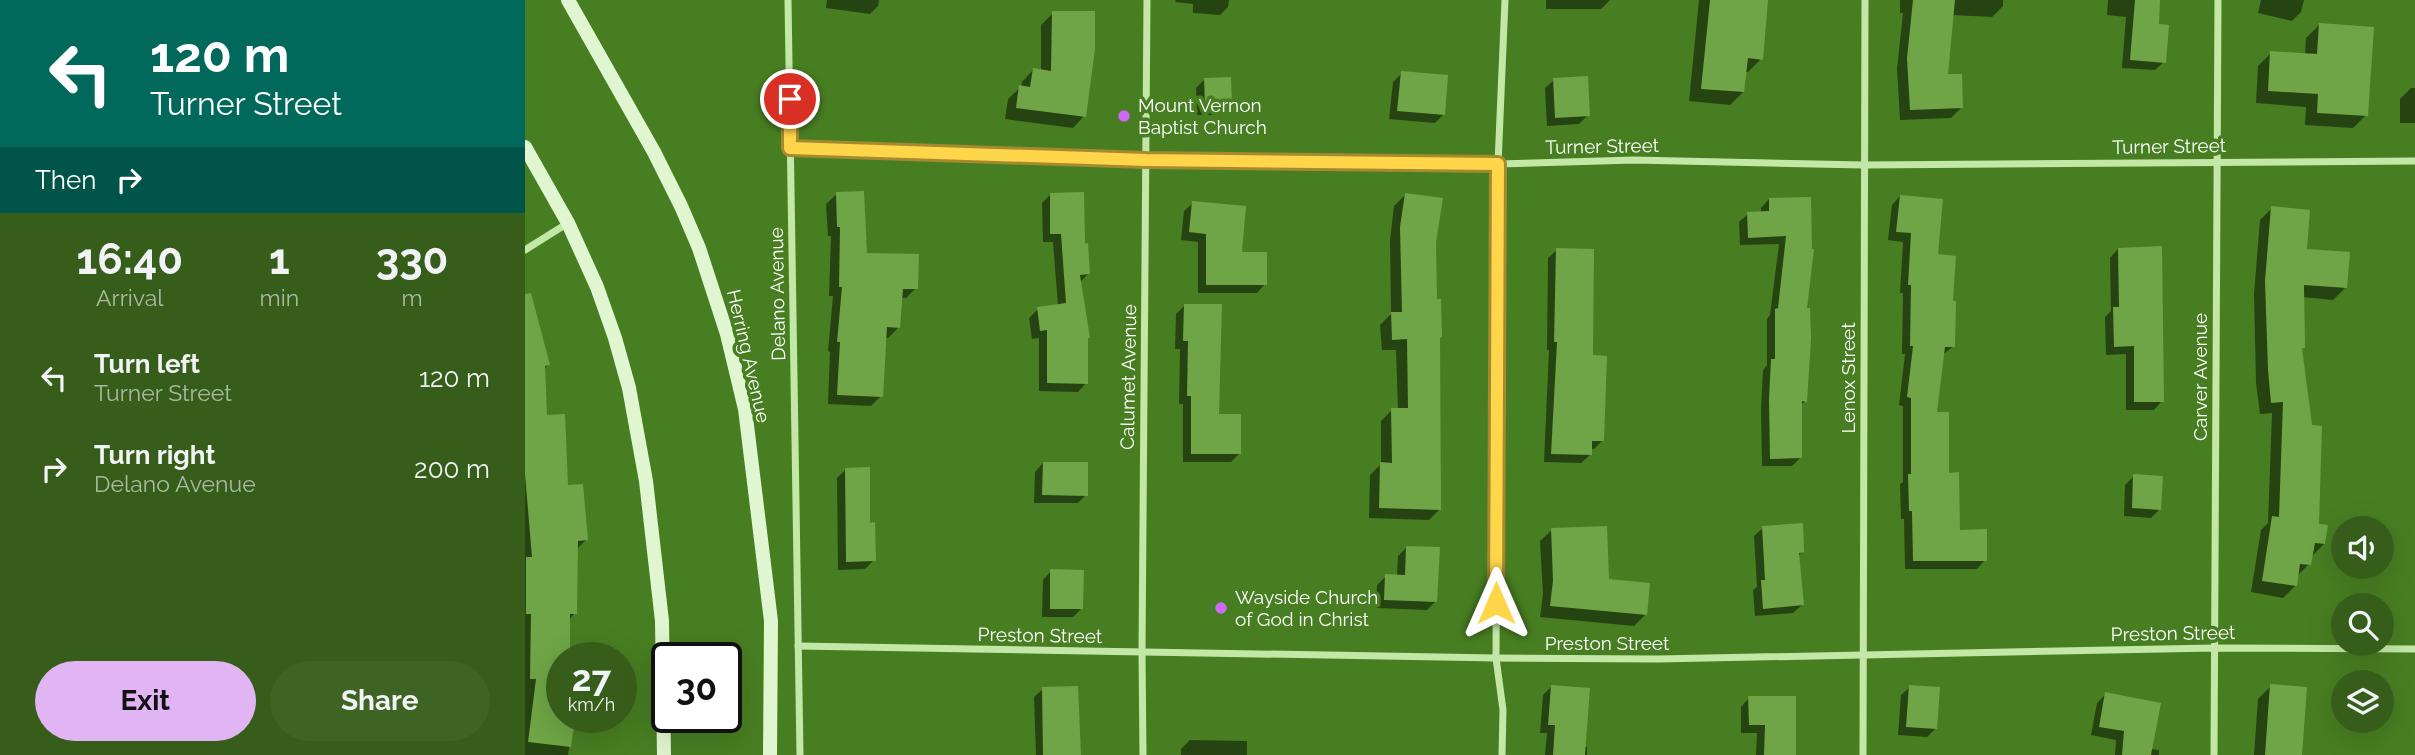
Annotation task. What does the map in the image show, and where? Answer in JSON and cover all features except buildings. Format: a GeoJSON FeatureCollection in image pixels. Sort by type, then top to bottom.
{"type":"FeatureCollection","features":[{"type":"Feature","properties":{"kind":"main road","name":"Herring Avenue"},"geometry":{"type":"LineString","coordinates":[[568,0],[654,152],[681,206],[727,334],[745,410],[771,621],[770,755]]}},
{"type":"Feature","properties":{"kind":"main road"},"geometry":{"type":"LineString","coordinates":[[525,147],[568,223],[597,287],[629,388],[638,430],[662,621],[664,755]]}},
{"type":"Feature","properties":{"kind":"street","name":"Delano Avenue"},"geometry":{"type":"LineString","coordinates":[[788,0],[800,755]]}},
{"type":"Feature","properties":{"kind":"street","name":"Calumet Avenue"},"geometry":{"type":"LineString","coordinates":[[1143,755],[1147,0]]}},
{"type":"Feature","properties":{"kind":"street"},"geometry":{"type":"LineString","coordinates":[[1502,755],[1503,710],[1496,658],[1498,164],[1505,0]]}},
{"type":"Feature","properties":{"kind":"street","name":"Lenox Street"},"geometry":{"type":"LineString","coordinates":[[1863,755],[1864,0]]}},
{"type":"Feature","properties":{"kind":"street","name":"Carver Avenue"},"geometry":{"type":"LineString","coordinates":[[2214,755],[2218,0]]}},
{"type":"Feature","properties":{"kind":"street","name":"Turner Street"},"geometry":{"type":"LineString","coordinates":[[790,148],[1146,160],[1498,164],[1634,160],[1863,165],[2415,161]]}},
{"type":"Feature","properties":{"kind":"street"},"geometry":{"type":"LineString","coordinates":[[525,250],[568,223]]}},
{"type":"Feature","properties":{"kind":"street","name":"Preston Street"},"geometry":{"type":"LineString","coordinates":[[798,646],[1496,658],[1865,656],[2214,648],[2415,649]]}},
{"type":"Feature","properties":{"kind":"place","name":"Mount Vernon Baptist Church"},"geometry":{"type":"Point","coordinates":[1124,116]}},
{"type":"Feature","properties":{"kind":"place","name":"Wayside Church of God in Christ"},"geometry":{"type":"Point","coordinates":[1221,608]}},
{"type":"Feature","properties":{"kind":"route"},"geometry":{"type":"LineString","coordinates":[[790,99],[790,148],[1146,160],[1498,164],[1496,603]]}}]}
